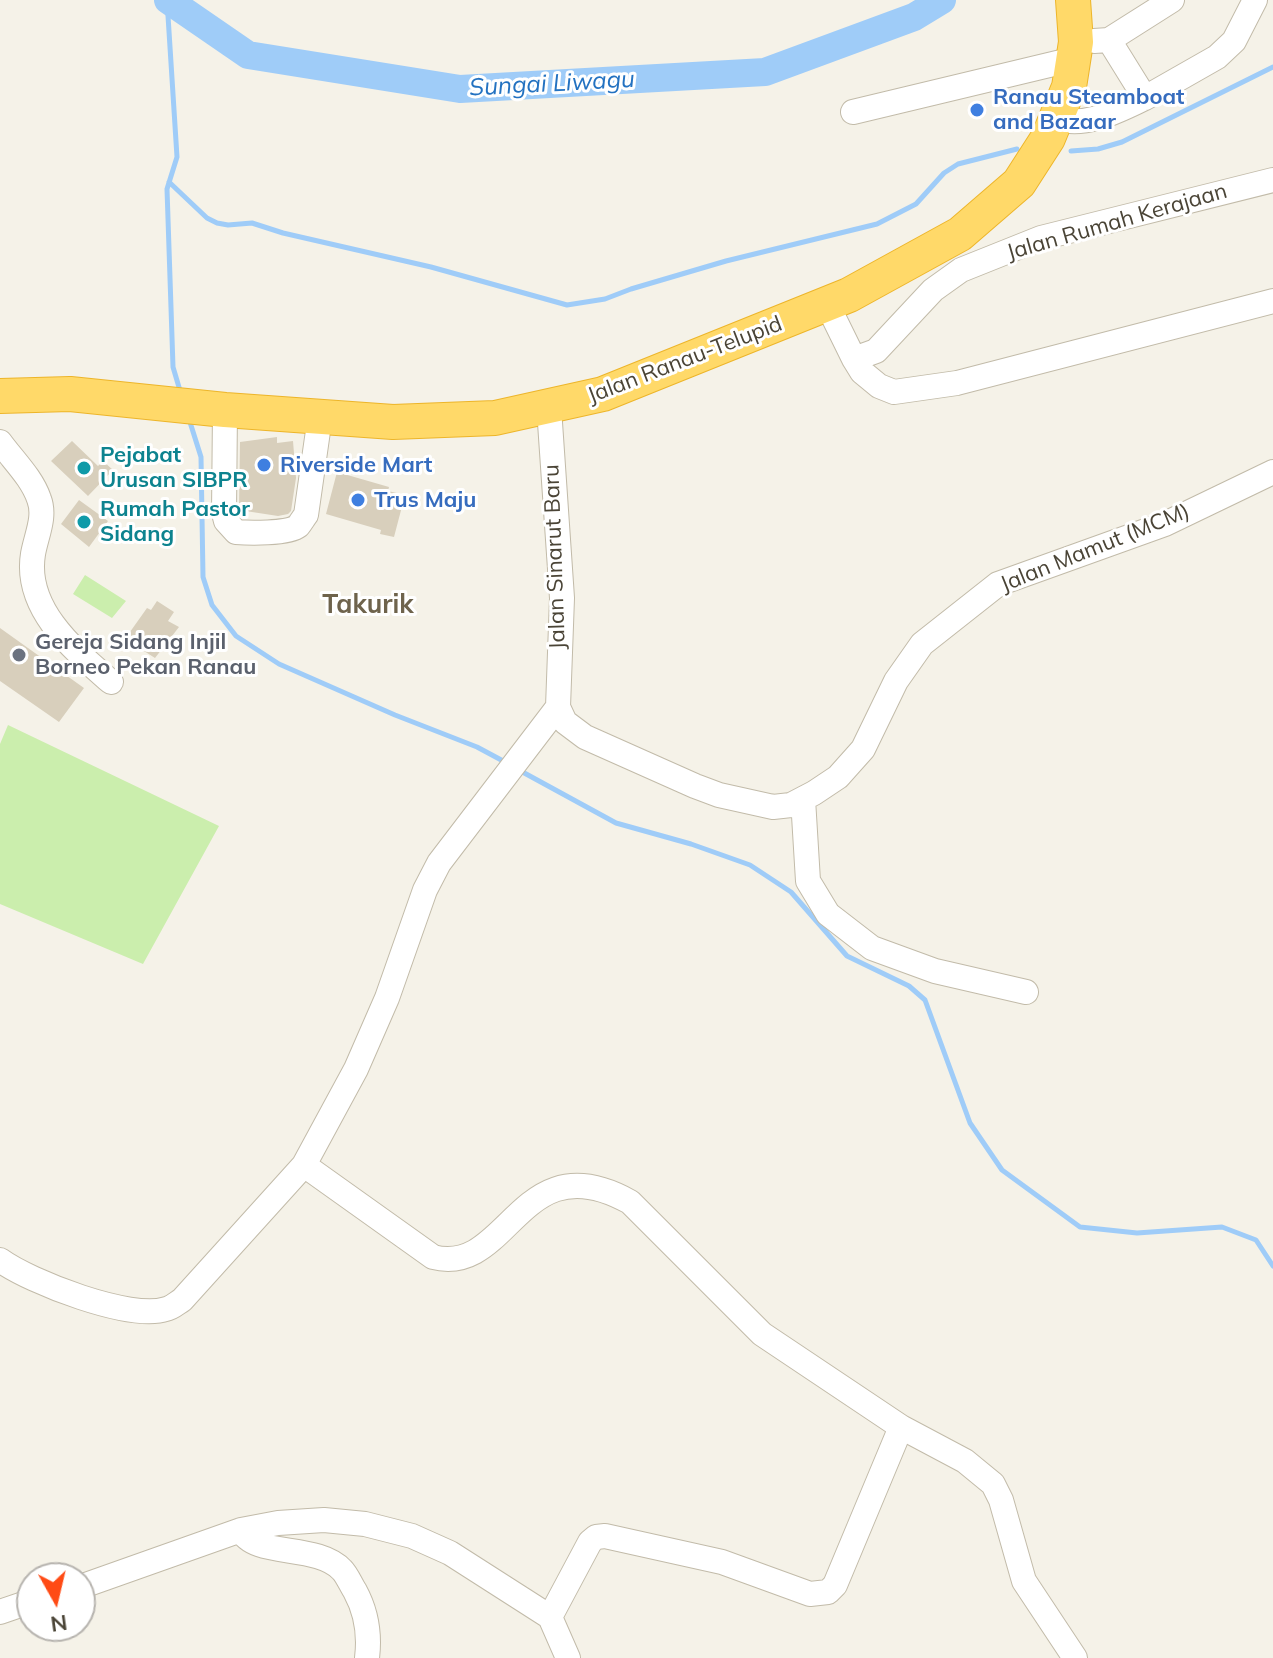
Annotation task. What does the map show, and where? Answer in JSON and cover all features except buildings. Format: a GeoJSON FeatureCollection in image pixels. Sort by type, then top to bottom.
{"type":"FeatureCollection","features":[{"type":"Feature","properties":{"kind":"highway","name":"Jalan Ranau-Telupid"},"geometry":{"type":"LineString","coordinates":[[0,396],[70,394],[393,422],[495,418],[603,394],[849,295],[960,234],[1019,183],[1048,138],[1069,87],[1075,50],[1073,0]]}},
{"type":"Feature","properties":{"kind":"highway","name":"Jalan Ranau-Telupid"},"geometry":{"type":"LineString","coordinates":[[0,371],[70,394]]}},
{"type":"Feature","properties":{"kind":"street"},"geometry":{"type":"LineString","coordinates":[[853,112],[1109,40],[1172,0]]}},
{"type":"Feature","properties":{"kind":"street"},"geometry":{"type":"LineString","coordinates":[[1056,119],[1068,122],[1103,118],[1217,57],[1234,41],[1255,0]]}},
{"type":"Feature","properties":{"kind":"street"},"geometry":{"type":"LineString","coordinates":[[1109,40],[1145,98]]}},
{"type":"Feature","properties":{"kind":"street","name":"Jalan Rumah Kerajaan"},"geometry":{"type":"LineString","coordinates":[[854,359],[876,351],[933,290],[961,270],[1041,238],[1273,180]]}},
{"type":"Feature","properties":{"kind":"street"},"geometry":{"type":"LineString","coordinates":[[827,304],[862,372],[879,386],[894,392],[957,383],[1273,301]]}},
{"type":"Feature","properties":{"kind":"street","name":"Jalan Sinarut Baru"},"geometry":{"type":"LineString","coordinates":[[549,408],[562,598],[558,707]]}},
{"type":"Feature","properties":{"kind":"street"},"geometry":{"type":"LineString","coordinates":[[218,409],[224,513],[226,521],[236,532],[248,533],[292,529],[306,515],[320,417]]}},
{"type":"Feature","properties":{"kind":"street"},"geometry":{"type":"LineString","coordinates":[[0,442],[39,499],[41,526],[32,569],[38,596],[47,616],[82,657],[111,682]]}},
{"type":"Feature","properties":{"kind":"street","name":"Jalan Mamut (MCM)"},"geometry":{"type":"LineString","coordinates":[[558,707],[565,722],[585,737],[719,795],[773,807],[791,805],[838,777],[863,749],[896,681],[922,644],[998,584],[1165,524],[1273,472]]}},
{"type":"Feature","properties":{"kind":"street"},"geometry":{"type":"LineString","coordinates":[[0,1260],[35,1281],[62,1292],[132,1309],[149,1312],[167,1309],[182,1300],[304,1165],[356,1069],[387,998],[425,890],[439,863],[558,707]]}},
{"type":"Feature","properties":{"kind":"street"},"geometry":{"type":"LineString","coordinates":[[803,799],[808,881],[828,914],[872,948],[935,971],[1026,992]]}},
{"type":"Feature","properties":{"kind":"street"},"geometry":{"type":"LineString","coordinates":[[304,1165],[433,1257],[448,1261],[476,1253],[534,1199],[550,1191],[592,1187],[612,1192],[630,1202],[762,1334],[901,1427],[965,1461],[993,1484],[1001,1500],[1024,1581],[1073,1658]]}},
{"type":"Feature","properties":{"kind":"street"},"geometry":{"type":"LineString","coordinates":[[550,1617],[590,1542],[596,1537],[605,1536],[722,1562],[810,1594],[828,1592],[835,1585],[901,1427]]}},
{"type":"Feature","properties":{"kind":"street"},"geometry":{"type":"LineString","coordinates":[[96,1581],[241,1530],[278,1523],[324,1520],[365,1524],[412,1536],[450,1553],[550,1617],[568,1658]]}},
{"type":"Feature","properties":{"kind":"street"},"geometry":{"type":"LineString","coordinates":[[241,1530],[249,1541],[314,1553],[343,1570],[367,1622],[367,1658]]}},
{"type":"Feature","properties":{"kind":"green space"},"geometry":{"type":"Polygon","coordinates":[[[85,575],[126,601],[112,618],[73,594],[85,575]]]}},
{"type":"Feature","properties":{"kind":"green space"},"geometry":{"type":"Polygon","coordinates":[[[8,725],[219,826],[143,964],[0,904],[0,744],[8,725]]]}},
{"type":"Feature","properties":{"kind":"waterway"},"geometry":{"type":"LineString","coordinates":[[167,0],[177,157],[167,189],[173,367],[181,394]]}},
{"type":"Feature","properties":{"kind":"waterway","name":"Sungai Liwagu"},"geometry":{"type":"LineString","coordinates":[[168,0],[248,55],[460,89],[765,72],[914,17],[942,0]]}},
{"type":"Feature","properties":{"kind":"waterway"},"geometry":{"type":"LineString","coordinates":[[1071,151],[1098,149],[1122,142],[1273,67]]}},
{"type":"Feature","properties":{"kind":"waterway"},"geometry":{"type":"LineString","coordinates":[[169,182],[207,218],[217,223],[252,223],[431,267],[567,305],[605,299],[726,261],[877,224],[916,204],[944,173],[958,164],[1017,149]]}},
{"type":"Feature","properties":{"kind":"waterway"},"geometry":{"type":"LineString","coordinates":[[189,419],[201,457],[203,577],[212,605],[236,636],[279,664],[477,747],[505,762]]}},
{"type":"Feature","properties":{"kind":"waterway"},"geometry":{"type":"LineString","coordinates":[[517,769],[616,823],[750,865],[791,892],[847,956],[909,986],[925,1000],[970,1123],[1002,1170],[1080,1227],[1137,1233],[1222,1227],[1256,1240],[1273,1266]]}},
{"type":"Feature","properties":{"kind":"place","name":"Ranau Steamboat and Bazaar"},"geometry":{"type":"Point","coordinates":[977,110]}},
{"type":"Feature","properties":{"kind":"place","name":"Riverside Mart"},"geometry":{"type":"Point","coordinates":[264,465]}},
{"type":"Feature","properties":{"kind":"place","name":"Pejabat Urusan SIBPR"},"geometry":{"type":"Point","coordinates":[84,468]}},
{"type":"Feature","properties":{"kind":"place","name":"Trus Maju"},"geometry":{"type":"Point","coordinates":[358,500]}},
{"type":"Feature","properties":{"kind":"place","name":"Rumah Pastor Sidang"},"geometry":{"type":"Point","coordinates":[84,522]}},
{"type":"Feature","properties":{"kind":"place","name":"Gereja Sidang Injil Borneo Pekan Ranau"},"geometry":{"type":"Point","coordinates":[19,655]}},
{"type":"Feature","properties":{"kind":"district","name":"Takurik"},"geometry":{"type":"Point","coordinates":[368,605]}}]}
